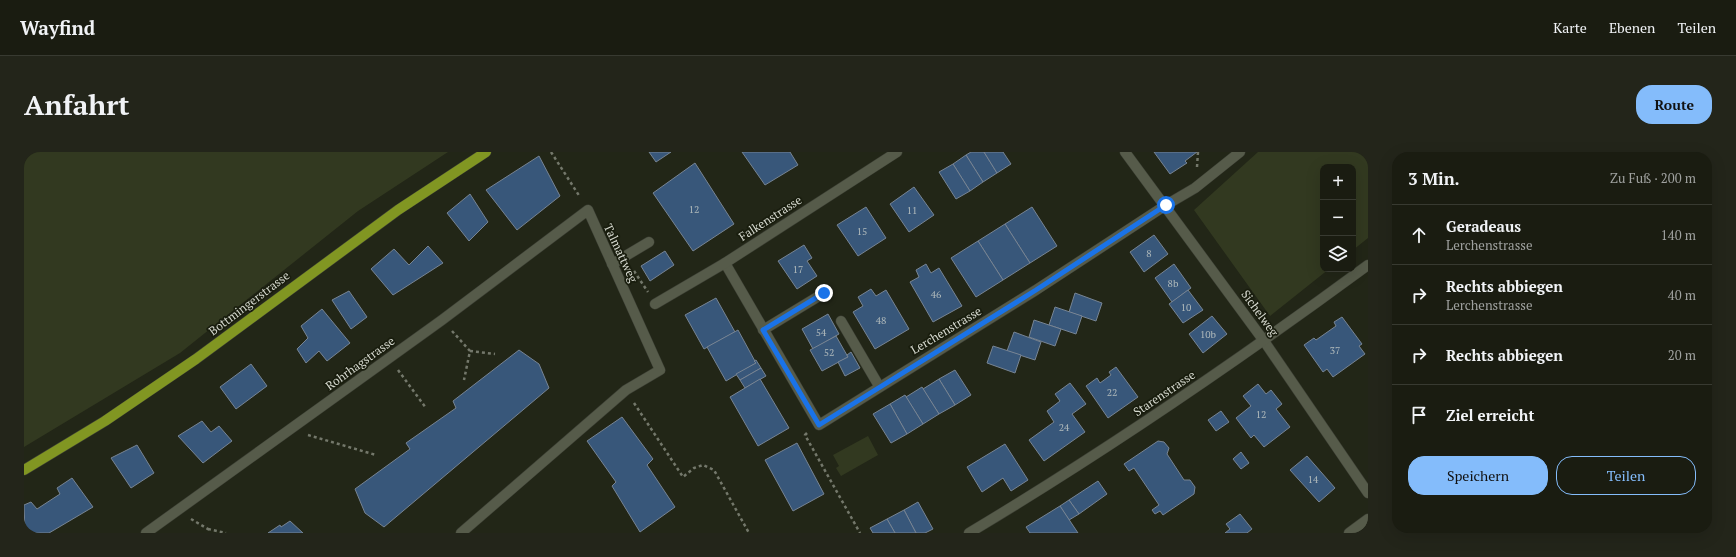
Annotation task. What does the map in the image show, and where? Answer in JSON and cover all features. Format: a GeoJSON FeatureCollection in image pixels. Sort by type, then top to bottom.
{"type":"FeatureCollection","features":[{"type":"Feature","properties":{"kind":"main road","name":"Bottmingerstrasse"},"geometry":{"type":"LineString","coordinates":[[24,470],[105,421],[196,359],[398,210],[486,152]]}},
{"type":"Feature","properties":{"kind":"street","name":"Falkenstrasse"},"geometry":{"type":"LineString","coordinates":[[655,304],[725,263],[897,152]]}},
{"type":"Feature","properties":{"kind":"street","name":"Sichelweg"},"geometry":{"type":"LineString","coordinates":[[1125,152],[1166,205],[1264,341],[1368,493]]}},
{"type":"Feature","properties":{"kind":"street","name":"Lerchenstrasse"},"geometry":{"type":"LineString","coordinates":[[819,425],[879,386],[1036,290],[1166,205],[1195,188],[1240,152]]}},
{"type":"Feature","properties":{"kind":"street","name":"Talmattweg"},"geometry":{"type":"LineString","coordinates":[[588,210],[660,370],[626,390]]}},
{"type":"Feature","properties":{"kind":"street","name":"Rohrhagstrasse"},"geometry":{"type":"LineString","coordinates":[[146,533],[389,359],[588,210]]}},
{"type":"Feature","properties":{"kind":"street"},"geometry":{"type":"LineString","coordinates":[[612,264],[649,242]]}},
{"type":"Feature","properties":{"kind":"street"},"geometry":{"type":"LineString","coordinates":[[725,263],[819,425]]}},
{"type":"Feature","properties":{"kind":"street","name":"Starenstrasse"},"geometry":{"type":"LineString","coordinates":[[969,533],[1039,491],[1264,341],[1368,266]]}},
{"type":"Feature","properties":{"kind":"street"},"geometry":{"type":"LineString","coordinates":[[763,330],[824,293]]}},
{"type":"Feature","properties":{"kind":"street"},"geometry":{"type":"LineString","coordinates":[[841,321],[879,386]]}},
{"type":"Feature","properties":{"kind":"street"},"geometry":{"type":"LineString","coordinates":[[461,533],[626,390]]}},
{"type":"Feature","properties":{"kind":"street"},"geometry":{"type":"LineString","coordinates":[[1350,533],[1368,519]]}},
{"type":"Feature","properties":{"kind":"path"},"geometry":{"type":"LineString","coordinates":[[551,152],[588,210]]}},
{"type":"Feature","properties":{"kind":"path"},"geometry":{"type":"LineString","coordinates":[[625,256],[655,304]]}},
{"type":"Feature","properties":{"kind":"path"},"geometry":{"type":"LineString","coordinates":[[442,320],[470,350],[495,354]]}},
{"type":"Feature","properties":{"kind":"path"},"geometry":{"type":"LineString","coordinates":[[464,380],[470,350]]}},
{"type":"Feature","properties":{"kind":"path"},"geometry":{"type":"LineString","coordinates":[[389,359],[426,408]]}},
{"type":"Feature","properties":{"kind":"path"},"geometry":{"type":"LineString","coordinates":[[626,390],[682,477],[694,468],[703,465],[714,470],[749,533]]}},
{"type":"Feature","properties":{"kind":"path"},"geometry":{"type":"LineString","coordinates":[[819,425],[805,435],[860,533]]}},
{"type":"Feature","properties":{"kind":"path"},"geometry":{"type":"LineString","coordinates":[[290,430],[376,455]]}},
{"type":"Feature","properties":{"kind":"path"},"geometry":{"type":"LineString","coordinates":[[176,511],[208,531],[226,533]]}},
{"type":"Feature","properties":{"kind":"green space"},"geometry":{"type":"Polygon","coordinates":[[[24,152],[448,152],[358,211],[180,353],[24,447],[24,152]]]}},
{"type":"Feature","properties":{"kind":"green space"},"geometry":{"type":"Polygon","coordinates":[[[1258,152],[1368,152],[1368,238],[1356,248],[1356,164],[1320,164],[1320,272],[1325,272],[1270,316],[1194,210],[1258,152]]]}},
{"type":"Feature","properties":{"kind":"green space"},"geometry":{"type":"Polygon","coordinates":[[[868,436],[878,455],[841,476],[836,468],[839,466],[833,455],[868,436]]]}},
{"type":"Feature","properties":{"kind":"building"},"geometry":{"type":"Polygon","coordinates":[[[649,152],[671,152],[656,162],[649,152]]]}},
{"type":"Feature","properties":{"kind":"building"},"geometry":{"type":"Polygon","coordinates":[[[742,152],[790,152],[798,165],[765,185],[742,152]]]}},
{"type":"Feature","properties":{"kind":"building"},"geometry":{"type":"Polygon","coordinates":[[[971,152],[984,152],[997,173],[983,182],[966,155],[971,152]]]}},
{"type":"Feature","properties":{"kind":"building"},"geometry":{"type":"Polygon","coordinates":[[[984,152],[1003,152],[1011,164],[997,173],[984,152]]]}},
{"type":"Feature","properties":{"kind":"building"},"geometry":{"type":"Polygon","coordinates":[[[1154,152],[1197,152],[1185,161],[1187,163],[1170,174],[1154,152]]]}},
{"type":"Feature","properties":{"kind":"building"},"geometry":{"type":"Polygon","coordinates":[[[966,155],[983,182],[970,191],[953,164],[966,155]]]}},
{"type":"Feature","properties":{"kind":"building"},"geometry":{"type":"Polygon","coordinates":[[[539,156],[560,196],[517,230],[486,190],[539,156]]]}},
{"type":"Feature","properties":{"kind":"building"},"geometry":{"type":"Polygon","coordinates":[[[695,163],[734,224],[693,251],[653,193],[695,163]]]}},
{"type":"Feature","properties":{"kind":"building"},"geometry":{"type":"Polygon","coordinates":[[[953,164],[970,191],[956,199],[939,172],[953,164]]]}},
{"type":"Feature","properties":{"kind":"building"},"geometry":{"type":"Polygon","coordinates":[[[914,187],[934,215],[909,232],[890,204],[914,187]]]}},
{"type":"Feature","properties":{"kind":"building"},"geometry":{"type":"Polygon","coordinates":[[[470,194],[488,222],[469,241],[447,213],[470,194]]]}},
{"type":"Feature","properties":{"kind":"building"},"geometry":{"type":"Polygon","coordinates":[[[866,207],[886,238],[858,256],[837,225],[866,207]]]}},
{"type":"Feature","properties":{"kind":"building"},"geometry":{"type":"Polygon","coordinates":[[[1032,207],[1057,246],[1030,263],[1005,224],[1032,207]]]}},
{"type":"Feature","properties":{"kind":"building"},"geometry":{"type":"Polygon","coordinates":[[[1005,224],[1030,263],[1003,280],[978,241],[1005,224]]]}},
{"type":"Feature","properties":{"kind":"building"},"geometry":{"type":"Polygon","coordinates":[[[1154,235],[1168,254],[1144,272],[1130,252],[1154,235]]]}},
{"type":"Feature","properties":{"kind":"building"},"geometry":{"type":"Polygon","coordinates":[[[978,241],[1003,280],[976,297],[951,258],[978,241]]]}},
{"type":"Feature","properties":{"kind":"building"},"geometry":{"type":"Polygon","coordinates":[[[804,245],[812,258],[807,261],[817,276],[797,289],[778,261],[804,245]]]}},
{"type":"Feature","properties":{"kind":"building"},"geometry":{"type":"Polygon","coordinates":[[[428,246],[443,263],[393,295],[371,269],[394,249],[409,265],[428,246]]]}},
{"type":"Feature","properties":{"kind":"building"},"geometry":{"type":"Polygon","coordinates":[[[665,251],[674,265],[650,281],[641,266],[665,251]]]}},
{"type":"Feature","properties":{"kind":"building"},"geometry":{"type":"Polygon","coordinates":[[[926,264],[931,273],[939,268],[962,306],[933,322],[910,282],[919,277],[916,270],[926,264]]]}},
{"type":"Feature","properties":{"kind":"building"},"geometry":{"type":"Polygon","coordinates":[[[1174,264],[1191,288],[1172,302],[1155,278],[1174,264]]]}},
{"type":"Feature","properties":{"kind":"building"},"geometry":{"type":"Polygon","coordinates":[[[871,289],[876,296],[886,290],[909,329],[875,349],[853,312],[863,306],[858,297],[871,289]]]}},
{"type":"Feature","properties":{"kind":"building"},"geometry":{"type":"Polygon","coordinates":[[[1188,290],[1203,310],[1183,323],[1169,304],[1188,290]]]}},
{"type":"Feature","properties":{"kind":"building"},"geometry":{"type":"Polygon","coordinates":[[[349,291],[367,317],[351,329],[332,300],[349,291]]]}},
{"type":"Feature","properties":{"kind":"building"},"geometry":{"type":"Polygon","coordinates":[[[1075,293],[1102,303],[1096,321],[1069,312],[1075,293]]]}},
{"type":"Feature","properties":{"kind":"building"},"geometry":{"type":"Polygon","coordinates":[[[716,298],[735,332],[704,349],[685,315],[716,298]]]}},
{"type":"Feature","properties":{"kind":"building"},"geometry":{"type":"Polygon","coordinates":[[[1055,307],[1082,316],[1076,334],[1049,325],[1055,307]]]}},
{"type":"Feature","properties":{"kind":"building"},"geometry":{"type":"Polygon","coordinates":[[[322,309],[350,343],[327,361],[319,351],[306,363],[297,349],[308,338],[301,326],[322,309]]]}},
{"type":"Feature","properties":{"kind":"building"},"geometry":{"type":"Polygon","coordinates":[[[828,314],[839,334],[813,349],[802,329],[828,314]]]}},
{"type":"Feature","properties":{"kind":"building"},"geometry":{"type":"Polygon","coordinates":[[[1212,316],[1227,334],[1203,353],[1189,334],[1212,316]]]}},
{"type":"Feature","properties":{"kind":"building"},"geometry":{"type":"Polygon","coordinates":[[[1342,317],[1362,344],[1359,346],[1365,354],[1333,377],[1327,369],[1323,372],[1304,345],[1314,338],[1316,340],[1336,326],[1334,322],[1342,317]]]}},
{"type":"Feature","properties":{"kind":"building"},"geometry":{"type":"Polygon","coordinates":[[[1034,320],[1061,329],[1055,346],[1029,337],[1034,320]]]}},
{"type":"Feature","properties":{"kind":"building"},"geometry":{"type":"Polygon","coordinates":[[[738,330],[756,363],[726,381],[707,347],[738,330]]]}},
{"type":"Feature","properties":{"kind":"building"},"geometry":{"type":"Polygon","coordinates":[[[1014,332],[1041,342],[1035,360],[1007,351],[1014,332]]]}},
{"type":"Feature","properties":{"kind":"building"},"geometry":{"type":"Polygon","coordinates":[[[836,336],[848,357],[822,371],[810,350],[836,336]]]}},
{"type":"Feature","properties":{"kind":"building"},"geometry":{"type":"Polygon","coordinates":[[[993,346],[1021,355],[1015,373],[987,363],[993,346]]]}},
{"type":"Feature","properties":{"kind":"building"},"geometry":{"type":"Polygon","coordinates":[[[519,350],[539,364],[549,388],[384,527],[365,513],[355,489],[410,449],[406,443],[456,408],[453,401],[519,350]]]}},
{"type":"Feature","properties":{"kind":"building"},"geometry":{"type":"Polygon","coordinates":[[[851,352],[860,368],[845,376],[838,362],[848,357],[847,355],[851,352]]]}},
{"type":"Feature","properties":{"kind":"building"},"geometry":{"type":"Polygon","coordinates":[[[756,360],[761,368],[740,380],[736,374],[756,363],[754,361],[756,360]]]}},
{"type":"Feature","properties":{"kind":"building"},"geometry":{"type":"Polygon","coordinates":[[[251,364],[267,386],[236,409],[220,387],[251,364]]]}},
{"type":"Feature","properties":{"kind":"building"},"geometry":{"type":"Polygon","coordinates":[[[1116,367],[1138,397],[1108,418],[1086,386],[1097,378],[1100,383],[1111,375],[1109,372],[1116,367]]]}},
{"type":"Feature","properties":{"kind":"building"},"geometry":{"type":"Polygon","coordinates":[[[761,368],[766,376],[745,388],[740,380],[761,368]]]}},
{"type":"Feature","properties":{"kind":"building"},"geometry":{"type":"Polygon","coordinates":[[[955,370],[971,395],[955,405],[939,379],[955,370]]]}},
{"type":"Feature","properties":{"kind":"building"},"geometry":{"type":"Polygon","coordinates":[[[760,379],[789,428],[758,446],[730,397],[760,379]]]}},
{"type":"Feature","properties":{"kind":"building"},"geometry":{"type":"Polygon","coordinates":[[[939,379],[955,405],[939,414],[923,389],[939,379]]]}},
{"type":"Feature","properties":{"kind":"building"},"geometry":{"type":"Polygon","coordinates":[[[1070,383],[1086,404],[1072,414],[1085,432],[1044,461],[1029,440],[1054,422],[1047,411],[1060,401],[1055,394],[1070,383]]]}},
{"type":"Feature","properties":{"kind":"building"},"geometry":{"type":"Polygon","coordinates":[[[1258,384],[1266,394],[1271,390],[1282,404],[1276,409],[1290,427],[1264,447],[1254,435],[1251,438],[1236,418],[1251,406],[1243,396],[1258,384]]]}},
{"type":"Feature","properties":{"kind":"building"},"geometry":{"type":"Polygon","coordinates":[[[922,387],[939,414],[923,424],[906,397],[922,387]]]}},
{"type":"Feature","properties":{"kind":"building"},"geometry":{"type":"Polygon","coordinates":[[[905,395],[923,424],[907,434],[890,404],[905,395]]]}},
{"type":"Feature","properties":{"kind":"building"},"geometry":{"type":"Polygon","coordinates":[[[890,404],[907,434],[891,443],[873,414],[890,404]]]}},
{"type":"Feature","properties":{"kind":"building"},"geometry":{"type":"Polygon","coordinates":[[[1221,411],[1229,422],[1216,431],[1208,420],[1221,411]]]}},
{"type":"Feature","properties":{"kind":"building"},"geometry":{"type":"Polygon","coordinates":[[[622,417],[653,459],[647,465],[675,507],[640,532],[612,486],[616,482],[587,441],[622,417]]]}},
{"type":"Feature","properties":{"kind":"building"},"geometry":{"type":"Polygon","coordinates":[[[202,421],[211,432],[219,426],[232,441],[203,463],[178,436],[202,421]]]}},
{"type":"Feature","properties":{"kind":"building"},"geometry":{"type":"Polygon","coordinates":[[[1158,441],[1164,442],[1169,448],[1167,454],[1184,480],[1190,480],[1195,487],[1194,494],[1163,515],[1160,511],[1155,514],[1152,510],[1159,505],[1134,468],[1129,471],[1124,464],[1158,441]]]}},
{"type":"Feature","properties":{"kind":"building"},"geometry":{"type":"Polygon","coordinates":[[[797,443],[824,494],[793,511],[765,460],[797,443]]]}},
{"type":"Feature","properties":{"kind":"building"},"geometry":{"type":"Polygon","coordinates":[[[1005,444],[1028,480],[1011,491],[1003,478],[982,492],[967,467],[1005,444]]]}},
{"type":"Feature","properties":{"kind":"building"},"geometry":{"type":"Polygon","coordinates":[[[137,445],[154,473],[131,488],[111,458],[137,445]]]}},
{"type":"Feature","properties":{"kind":"building"},"geometry":{"type":"Polygon","coordinates":[[[1241,452],[1249,463],[1241,469],[1233,459],[1241,452]]]}},
{"type":"Feature","properties":{"kind":"building"},"geometry":{"type":"Polygon","coordinates":[[[1307,456],[1335,488],[1319,502],[1290,470],[1307,456]]]}},
{"type":"Feature","properties":{"kind":"building"},"geometry":{"type":"Polygon","coordinates":[[[72,478],[93,507],[49,533],[25,533],[24,505],[31,502],[37,509],[60,494],[57,488],[72,478]]]}},
{"type":"Feature","properties":{"kind":"building"},"geometry":{"type":"Polygon","coordinates":[[[1098,481],[1107,494],[1079,514],[1069,500],[1098,481]]]}},
{"type":"Feature","properties":{"kind":"building"},"geometry":{"type":"Polygon","coordinates":[[[1069,500],[1079,514],[1069,520],[1060,506],[1069,500]]]}},
{"type":"Feature","properties":{"kind":"building"},"geometry":{"type":"Polygon","coordinates":[[[918,502],[933,529],[925,533],[916,533],[904,510],[918,502]]]}},
{"type":"Feature","properties":{"kind":"building"},"geometry":{"type":"Polygon","coordinates":[[[1060,506],[1078,533],[1030,533],[1026,527],[1060,506]]]}},
{"type":"Feature","properties":{"kind":"building"},"geometry":{"type":"Polygon","coordinates":[[[904,510],[916,533],[895,533],[887,519],[904,510]]]}},
{"type":"Feature","properties":{"kind":"building"},"geometry":{"type":"Polygon","coordinates":[[[1240,514],[1252,529],[1247,533],[1225,533],[1230,529],[1226,524],[1240,514]]]}},
{"type":"Feature","properties":{"kind":"building"},"geometry":{"type":"Polygon","coordinates":[[[887,519],[895,533],[873,533],[870,528],[887,519]]]}},
{"type":"Feature","properties":{"kind":"building"},"geometry":{"type":"Polygon","coordinates":[[[290,521],[303,533],[268,533],[280,525],[281,527],[290,521]]]}},
{"type":"Feature","properties":{"kind":"route"},"geometry":{"type":"LineString","coordinates":[[824,293],[763,330],[819,425],[879,386],[1036,290],[1166,205]]}}]}
